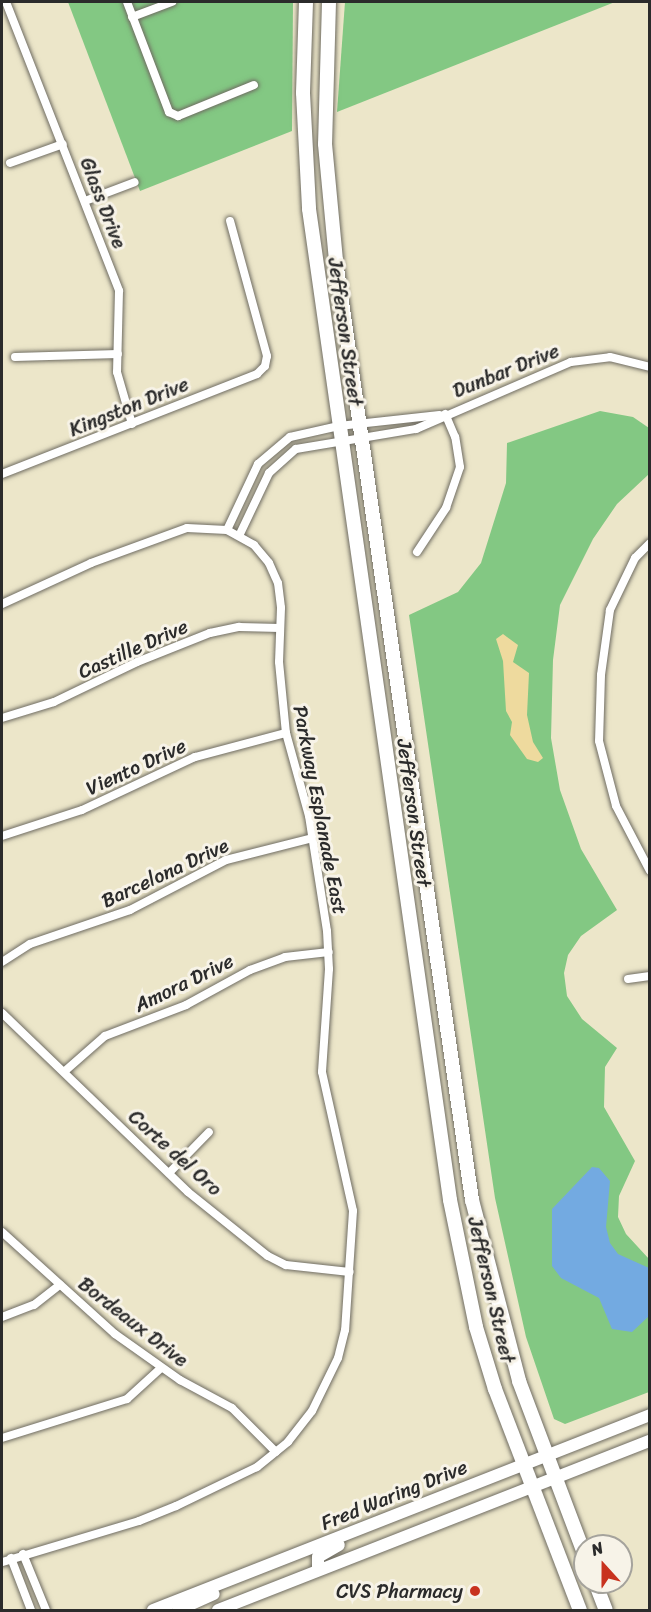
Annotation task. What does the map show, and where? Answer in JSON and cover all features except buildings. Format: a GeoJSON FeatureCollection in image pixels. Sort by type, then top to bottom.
{"type":"FeatureCollection","features":[{"type":"Feature","properties":{"kind":"main road","name":"Jefferson Street"},"geometry":{"type":"LineString","coordinates":[[306,2],[303,93],[309,209],[350,432],[472,1200],[500,1321],[546,1455],[577,1534]]}},
{"type":"Feature","properties":{"kind":"main road","name":"Jefferson Street"},"geometry":{"type":"LineString","coordinates":[[329,2],[325,86],[329,203],[350,432],[460,1258],[489,1368],[531,1487],[577,1604]]}},
{"type":"Feature","properties":{"kind":"main road","name":"Fred Waring Drive"},"geometry":{"type":"LineString","coordinates":[[153,1611],[650,1415]]}},
{"type":"Feature","properties":{"kind":"main road"},"geometry":{"type":"LineString","coordinates":[[218,1611],[650,1441]]}},
{"type":"Feature","properties":{"kind":"main road"},"geometry":{"type":"LineString","coordinates":[[318,1570],[316,1560],[322,1554],[372,1529],[378,1522]]}},
{"type":"Feature","properties":{"kind":"main road"},"geometry":{"type":"LineString","coordinates":[[178,1611],[210,1597],[234,1579]]}},
{"type":"Feature","properties":{"kind":"main road"},"geometry":{"type":"LineString","coordinates":[[600,1594],[606,1611]]}},
{"type":"Feature","properties":{"kind":"main road"},"geometry":{"type":"LineString","coordinates":[[577,1604],[587,1611]]}},
{"type":"Feature","properties":{"kind":"street","name":"Glass Drive"},"geometry":{"type":"LineString","coordinates":[[6,2],[119,291],[117,372],[132,424]]}},
{"type":"Feature","properties":{"kind":"street"},"geometry":{"type":"LineString","coordinates":[[127,2],[169,112],[178,116],[254,85]]}},
{"type":"Feature","properties":{"kind":"street"},"geometry":{"type":"LineString","coordinates":[[132,17],[172,2]]}},
{"type":"Feature","properties":{"kind":"street"},"geometry":{"type":"LineString","coordinates":[[10,163],[63,144]]}},
{"type":"Feature","properties":{"kind":"street"},"geometry":{"type":"LineString","coordinates":[[85,201],[135,182]]}},
{"type":"Feature","properties":{"kind":"street","name":"Kingston Drive"},"geometry":{"type":"LineString","coordinates":[[2,474],[257,374],[265,366],[267,356],[230,221]]}},
{"type":"Feature","properties":{"kind":"street"},"geometry":{"type":"LineString","coordinates":[[15,357],[118,354]]}},
{"type":"Feature","properties":{"kind":"street","name":"Dunbar Drive"},"geometry":{"type":"LineString","coordinates":[[350,432],[416,429],[445,414],[571,362],[610,357],[650,368]]}},
{"type":"Feature","properties":{"kind":"street"},"geometry":{"type":"LineString","coordinates":[[417,552],[446,508],[460,467],[455,437],[445,414]]}},
{"type":"Feature","properties":{"kind":"street"},"geometry":{"type":"LineString","coordinates":[[233,533],[258,464],[274,449],[301,433],[350,432]]}},
{"type":"Feature","properties":{"kind":"street"},"geometry":{"type":"LineString","coordinates":[[233,533],[261,487],[282,459],[305,446],[350,432]]}},
{"type":"Feature","properties":{"kind":"street"},"geometry":{"type":"LineString","coordinates":[[2,604],[168,532],[208,527],[233,533]]}},
{"type":"Feature","properties":{"kind":"street","name":"Parkway Esplanade East"},"geometry":{"type":"LineString","coordinates":[[2,1562],[140,1521],[234,1480],[276,1452],[312,1411],[338,1358],[350,1272],[353,1211],[322,1071],[329,952],[313,838],[286,733],[280,681],[278,583],[269,563],[233,533]]}},
{"type":"Feature","properties":{"kind":"street"},"geometry":{"type":"LineString","coordinates":[[650,543],[635,558],[610,610],[601,675],[599,741],[616,806],[650,871]]}},
{"type":"Feature","properties":{"kind":"street","name":"Castille Drive"},"geometry":{"type":"LineString","coordinates":[[2,718],[64,697],[137,662],[210,633],[239,627],[280,628]]}},
{"type":"Feature","properties":{"kind":"street","name":"Viento Drive"},"geometry":{"type":"LineString","coordinates":[[2,836],[93,806],[195,757],[286,733]]}},
{"type":"Feature","properties":{"kind":"street","name":"Barcelona Drive"},"geometry":{"type":"LineString","coordinates":[[2,962],[30,944],[130,910],[226,861],[313,838]]}},
{"type":"Feature","properties":{"kind":"street","name":"Amora Drive"},"geometry":{"type":"LineString","coordinates":[[65,1071],[105,1036],[186,1005],[250,970],[285,957],[329,952]]}},
{"type":"Feature","properties":{"kind":"street"},"geometry":{"type":"LineString","coordinates":[[628,979],[650,976]]}},
{"type":"Feature","properties":{"kind":"street","name":"Corte del Oro"},"geometry":{"type":"LineString","coordinates":[[2,1013],[169,1173],[268,1256],[286,1265],[350,1272]]}},
{"type":"Feature","properties":{"kind":"street"},"geometry":{"type":"LineString","coordinates":[[169,1173],[209,1132]]}},
{"type":"Feature","properties":{"kind":"street","name":"Bordeaux Drive"},"geometry":{"type":"LineString","coordinates":[[2,1232],[60,1285],[161,1368],[232,1408],[276,1452]]}},
{"type":"Feature","properties":{"kind":"street"},"geometry":{"type":"LineString","coordinates":[[2,1317],[34,1305],[60,1285]]}},
{"type":"Feature","properties":{"kind":"street"},"geometry":{"type":"LineString","coordinates":[[2,1438],[127,1399],[161,1368]]}},
{"type":"Feature","properties":{"kind":"street"},"geometry":{"type":"LineString","coordinates":[[23,1554],[46,1611]]}},
{"type":"Feature","properties":{"kind":"street"},"geometry":{"type":"LineString","coordinates":[[11,1558],[31,1611]]}},
{"type":"Feature","properties":{"kind":"green space"},"geometry":{"type":"Polygon","coordinates":[[[68,2],[293,2],[292,131],[140,191],[68,2]]]}},
{"type":"Feature","properties":{"kind":"green space"},"geometry":{"type":"Polygon","coordinates":[[[345,2],[615,2],[337,112],[345,2]]]}},
{"type":"Feature","properties":{"kind":"green space"},"geometry":{"type":"Polygon","coordinates":[[[600,411],[633,417],[649,428],[649,474],[617,504],[593,539],[560,605],[553,660],[551,738],[560,790],[581,849],[617,910],[581,936],[568,955],[564,973],[567,996],[582,1019],[617,1048],[605,1067],[604,1107],[635,1161],[619,1196],[618,1217],[626,1234],[649,1259],[649,1392],[565,1424],[554,1419],[526,1337],[495,1198],[409,615],[458,592],[481,563],[506,483],[507,443],[600,411]]]}},
{"type":"Feature","properties":{"kind":"sand"},"geometry":{"type":"Polygon","coordinates":[[[503,634],[518,645],[513,662],[529,673],[527,715],[533,742],[543,758],[538,762],[527,759],[510,735],[512,722],[506,711],[503,661],[496,639],[503,634]]]}},
{"type":"Feature","properties":{"kind":"water"},"geometry":{"type":"Polygon","coordinates":[[[592,1167],[599,1168],[610,1181],[606,1227],[610,1243],[618,1254],[649,1268],[649,1316],[632,1332],[612,1329],[599,1298],[561,1278],[552,1266],[552,1209],[592,1167]]]}},
{"type":"Feature","properties":{"kind":"place","name":"CVS Pharmacy"},"geometry":{"type":"Point","coordinates":[475,1591]}}]}
